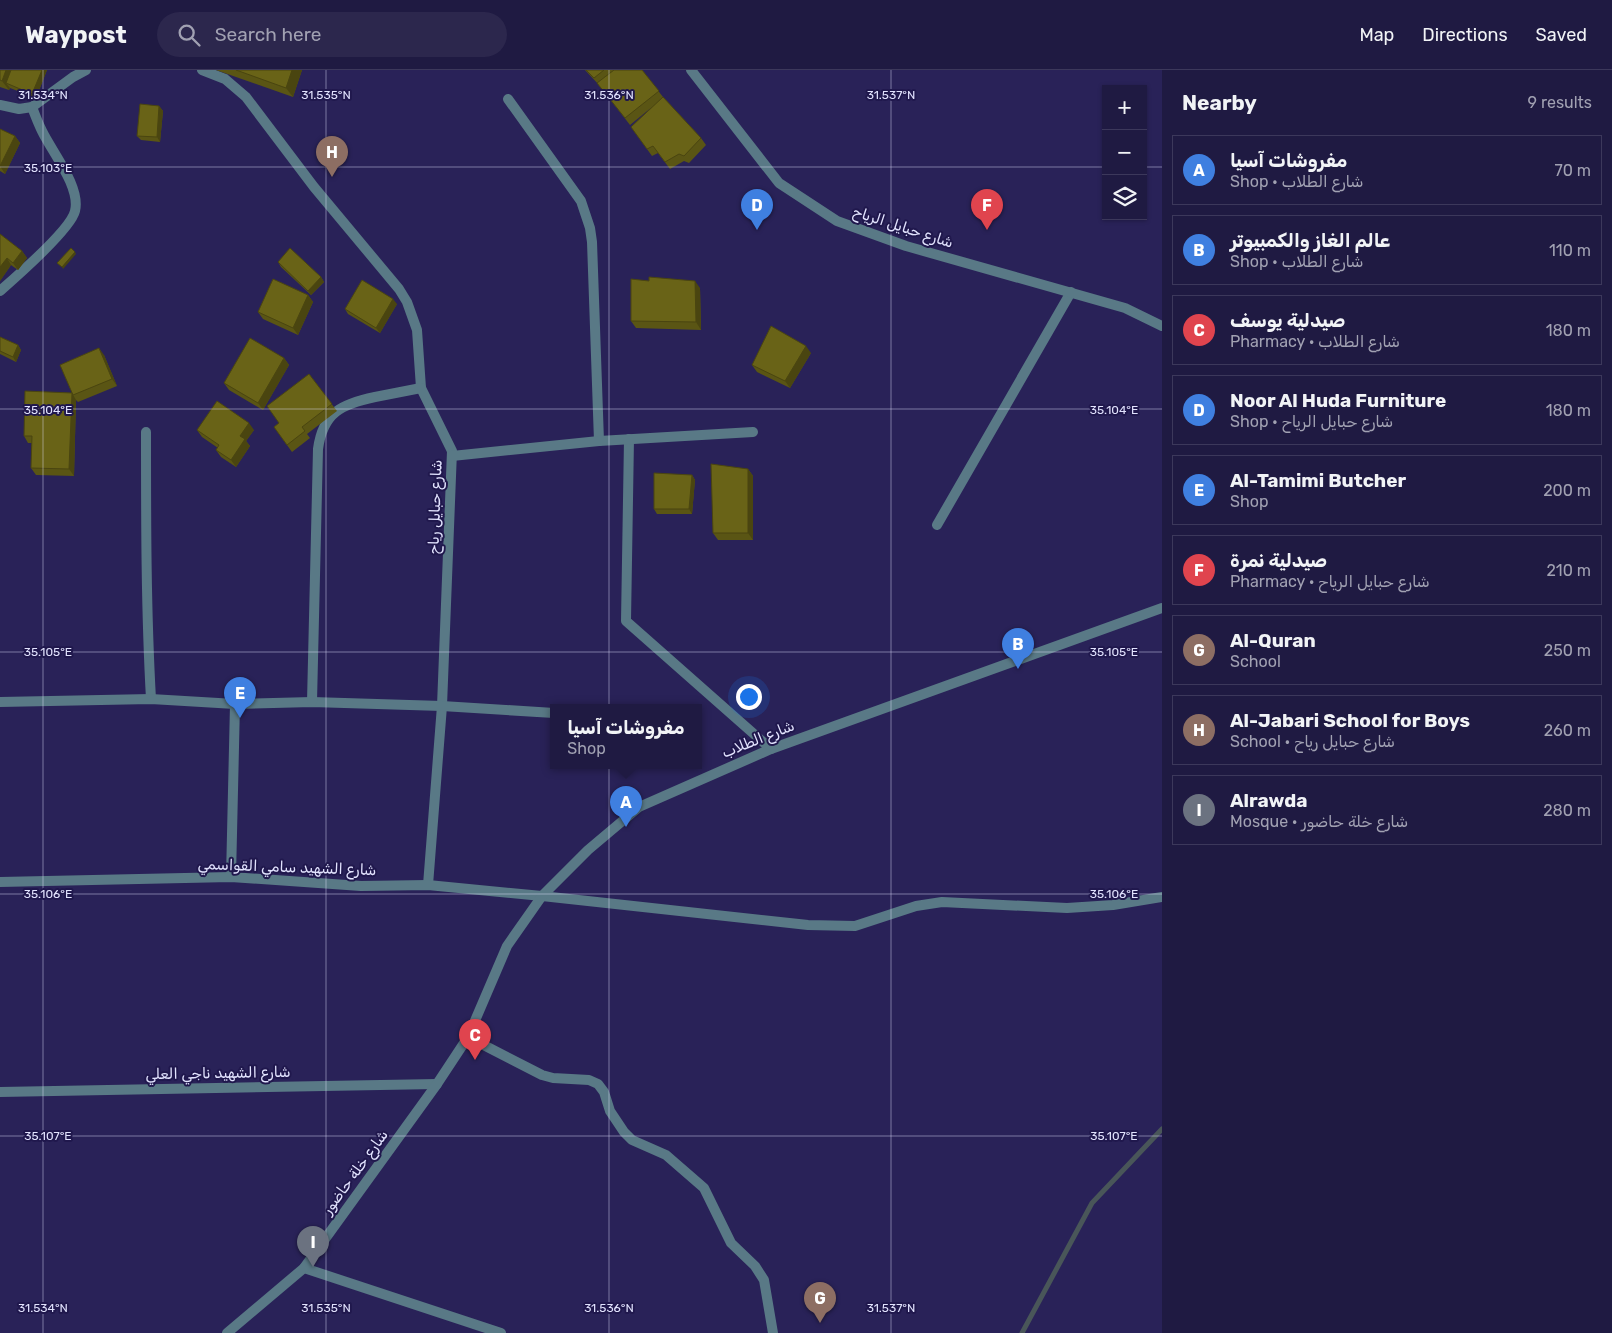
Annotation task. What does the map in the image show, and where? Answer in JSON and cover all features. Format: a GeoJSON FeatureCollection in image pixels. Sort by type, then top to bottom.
{"type":"FeatureCollection","features":[{"type":"Feature","properties":{"kind":"street"},"geometry":{"type":"LineString","coordinates":[[0,105],[19,110],[32,106],[86,70]]}},
{"type":"Feature","properties":{"kind":"street","name":"شارع حبايل رياح"},"geometry":{"type":"LineString","coordinates":[[202,70],[225,79],[246,97],[314,187],[399,289],[407,302],[417,330],[421,388],[452,451],[442,706],[428,885]]}},
{"type":"Feature","properties":{"kind":"street","name":"شارع حبايل الرياح"},"geometry":{"type":"LineString","coordinates":[[691,70],[779,183],[837,221],[906,246],[1125,308],[1162,326]]}},
{"type":"Feature","properties":{"kind":"street"},"geometry":{"type":"LineString","coordinates":[[508,99],[574,189],[587,214],[592,242],[599,441]]}},
{"type":"Feature","properties":{"kind":"street"},"geometry":{"type":"LineString","coordinates":[[0,291],[50,245],[69,223],[75,211],[75,197],[71,184],[42,131],[32,106]]}},
{"type":"Feature","properties":{"kind":"street"},"geometry":{"type":"LineString","coordinates":[[937,524],[1071,292]]}},
{"type":"Feature","properties":{"kind":"street"},"geometry":{"type":"LineString","coordinates":[[312,702],[318,449],[323,427],[335,411],[353,402],[421,388]]}},
{"type":"Feature","properties":{"kind":"street"},"geometry":{"type":"LineString","coordinates":[[146,432],[146,576],[152,699]]}},
{"type":"Feature","properties":{"kind":"street"},"geometry":{"type":"LineString","coordinates":[[452,456],[599,441],[753,432]]}},
{"type":"Feature","properties":{"kind":"street"},"geometry":{"type":"LineString","coordinates":[[629,439],[626,621],[772,748]]}},
{"type":"Feature","properties":{"kind":"street","name":"شارع الطلاب"},"geometry":{"type":"LineString","coordinates":[[437,1084],[468,1037],[507,946],[542,896],[588,850],[639,807],[772,748],[1162,608]]}},
{"type":"Feature","properties":{"kind":"street"},"geometry":{"type":"LineString","coordinates":[[0,702],[152,699],[235,704],[312,702],[442,706],[550,713]]}},
{"type":"Feature","properties":{"kind":"street"},"geometry":{"type":"LineString","coordinates":[[232,877],[235,704]]}},
{"type":"Feature","properties":{"kind":"street","name":"شارع الشهيد سامي القواسمي"},"geometry":{"type":"LineString","coordinates":[[0,882],[232,877],[361,886],[428,885],[808,925],[856,926],[916,906],[942,902],[1067,908],[1113,905],[1162,897]]}},
{"type":"Feature","properties":{"kind":"street"},"geometry":{"type":"LineString","coordinates":[[468,1037],[542,1075],[553,1078],[589,1080],[598,1084],[603,1089],[613,1117],[632,1140],[666,1155],[704,1188],[731,1244],[755,1266],[764,1280],[772,1333]]}},
{"type":"Feature","properties":{"kind":"street","name":"شارع الشهيد ناجي العلي"},"geometry":{"type":"LineString","coordinates":[[0,1092],[437,1084]]}},
{"type":"Feature","properties":{"kind":"street","name":"شارع خلة حاضور"},"geometry":{"type":"LineString","coordinates":[[227,1333],[304,1268],[437,1084]]}},
{"type":"Feature","properties":{"kind":"street"},"geometry":{"type":"LineString","coordinates":[[304,1268],[500,1333]]}},
{"type":"Feature","properties":{"kind":"building"},"geometry":{"type":"Polygon","coordinates":[[[0,70],[6,70],[2,81],[0,80],[0,70]]]}},
{"type":"Feature","properties":{"kind":"building"},"geometry":{"type":"Polygon","coordinates":[[[11,70],[42,70],[32,94],[6,83],[11,70]]]}},
{"type":"Feature","properties":{"kind":"building"},"geometry":{"type":"Polygon","coordinates":[[[236,70],[292,70],[286,88],[236,70]]]}},
{"type":"Feature","properties":{"kind":"building"},"geometry":{"type":"Polygon","coordinates":[[[586,70],[604,70],[594,78],[586,70]]]}},
{"type":"Feature","properties":{"kind":"building"},"geometry":{"type":"Polygon","coordinates":[[[614,70],[642,70],[659,91],[625,118],[597,83],[614,70]]]}},
{"type":"Feature","properties":{"kind":"building"},"geometry":{"type":"Polygon","coordinates":[[[663,97],[701,138],[684,156],[679,154],[665,162],[653,146],[647,149],[631,127],[663,97]]]}},
{"type":"Feature","properties":{"kind":"building"},"geometry":{"type":"Polygon","coordinates":[[[140,104],[159,106],[157,137],[137,136],[140,104]]]}},
{"type":"Feature","properties":{"kind":"building"},"geometry":{"type":"Polygon","coordinates":[[[0,129],[15,136],[0,166],[0,129]]]}},
{"type":"Feature","properties":{"kind":"building"},"geometry":{"type":"Polygon","coordinates":[[[0,234],[22,251],[13,263],[7,258],[0,267],[0,234]]]}},
{"type":"Feature","properties":{"kind":"building"},"geometry":{"type":"Polygon","coordinates":[[[71,248],[75,252],[62,267],[57,263],[71,248]]]}},
{"type":"Feature","properties":{"kind":"building"},"geometry":{"type":"Polygon","coordinates":[[[290,248],[321,277],[308,291],[278,262],[290,248]]]}},
{"type":"Feature","properties":{"kind":"building"},"geometry":{"type":"Polygon","coordinates":[[[649,277],[695,281],[696,322],[631,321],[631,279],[649,281],[649,277]]]}},
{"type":"Feature","properties":{"kind":"building"},"geometry":{"type":"Polygon","coordinates":[[[273,279],[308,295],[293,328],[258,312],[273,279]]]}},
{"type":"Feature","properties":{"kind":"building"},"geometry":{"type":"Polygon","coordinates":[[[362,280],[393,299],[376,328],[345,309],[362,280]]]}},
{"type":"Feature","properties":{"kind":"building"},"geometry":{"type":"Polygon","coordinates":[[[771,326],[806,346],[785,381],[752,365],[771,326]]]}},
{"type":"Feature","properties":{"kind":"building"},"geometry":{"type":"Polygon","coordinates":[[[0,337],[18,345],[13,357],[0,351],[0,337]]]}},
{"type":"Feature","properties":{"kind":"building"},"geometry":{"type":"Polygon","coordinates":[[[250,338],[284,358],[258,403],[224,383],[250,338]]]}},
{"type":"Feature","properties":{"kind":"building"},"geometry":{"type":"Polygon","coordinates":[[[99,348],[112,379],[73,395],[60,365],[99,348]]]}},
{"type":"Feature","properties":{"kind":"building"},"geometry":{"type":"Polygon","coordinates":[[[309,374],[332,404],[302,427],[305,431],[287,445],[274,427],[279,423],[267,406],[309,374]]]}},
{"type":"Feature","properties":{"kind":"building"},"geometry":{"type":"Polygon","coordinates":[[[25,391],[72,393],[69,469],[31,468],[32,436],[24,436],[25,391]]]}},
{"type":"Feature","properties":{"kind":"building"},"geometry":{"type":"Polygon","coordinates":[[[217,401],[249,423],[240,436],[245,439],[231,460],[216,450],[219,445],[197,430],[217,401]]]}},
{"type":"Feature","properties":{"kind":"building"},"geometry":{"type":"Polygon","coordinates":[[[711,464],[748,469],[748,533],[713,533],[711,464]]]}},
{"type":"Feature","properties":{"kind":"building"},"geometry":{"type":"Polygon","coordinates":[[[654,473],[692,475],[689,509],[654,509],[654,473]]]}},
{"type":"Feature","properties":{"kind":"waterway"},"geometry":{"type":"LineString","coordinates":[[1022,1333],[1092,1203],[1162,1129]]}},
{"type":"Feature","properties":{"kind":"place","name":"Al-Jabari School for Boys"},"geometry":{"type":"Point","coordinates":[332,177]}},
{"type":"Feature","properties":{"kind":"place","name":"Noor Al Huda Furniture"},"geometry":{"type":"Point","coordinates":[757,230]}},
{"type":"Feature","properties":{"kind":"place","name":"صيدلية نمرة"},"geometry":{"type":"Point","coordinates":[987,230]}},
{"type":"Feature","properties":{"kind":"place","name":"عالم الغاز والكمبيوتر"},"geometry":{"type":"Point","coordinates":[1018,669]}},
{"type":"Feature","properties":{"kind":"place","name":"Al-Tamimi Butcher"},"geometry":{"type":"Point","coordinates":[240,718]}},
{"type":"Feature","properties":{"kind":"place","name":"مفروشات آسيا"},"geometry":{"type":"Point","coordinates":[626,827]}},
{"type":"Feature","properties":{"kind":"place","name":"صيدلية يوسف"},"geometry":{"type":"Point","coordinates":[475,1060]}},
{"type":"Feature","properties":{"kind":"place","name":"Alrawda"},"geometry":{"type":"Point","coordinates":[313,1267]}},
{"type":"Feature","properties":{"kind":"place","name":"Al-Quran"},"geometry":{"type":"Point","coordinates":[820,1323]}}]}
